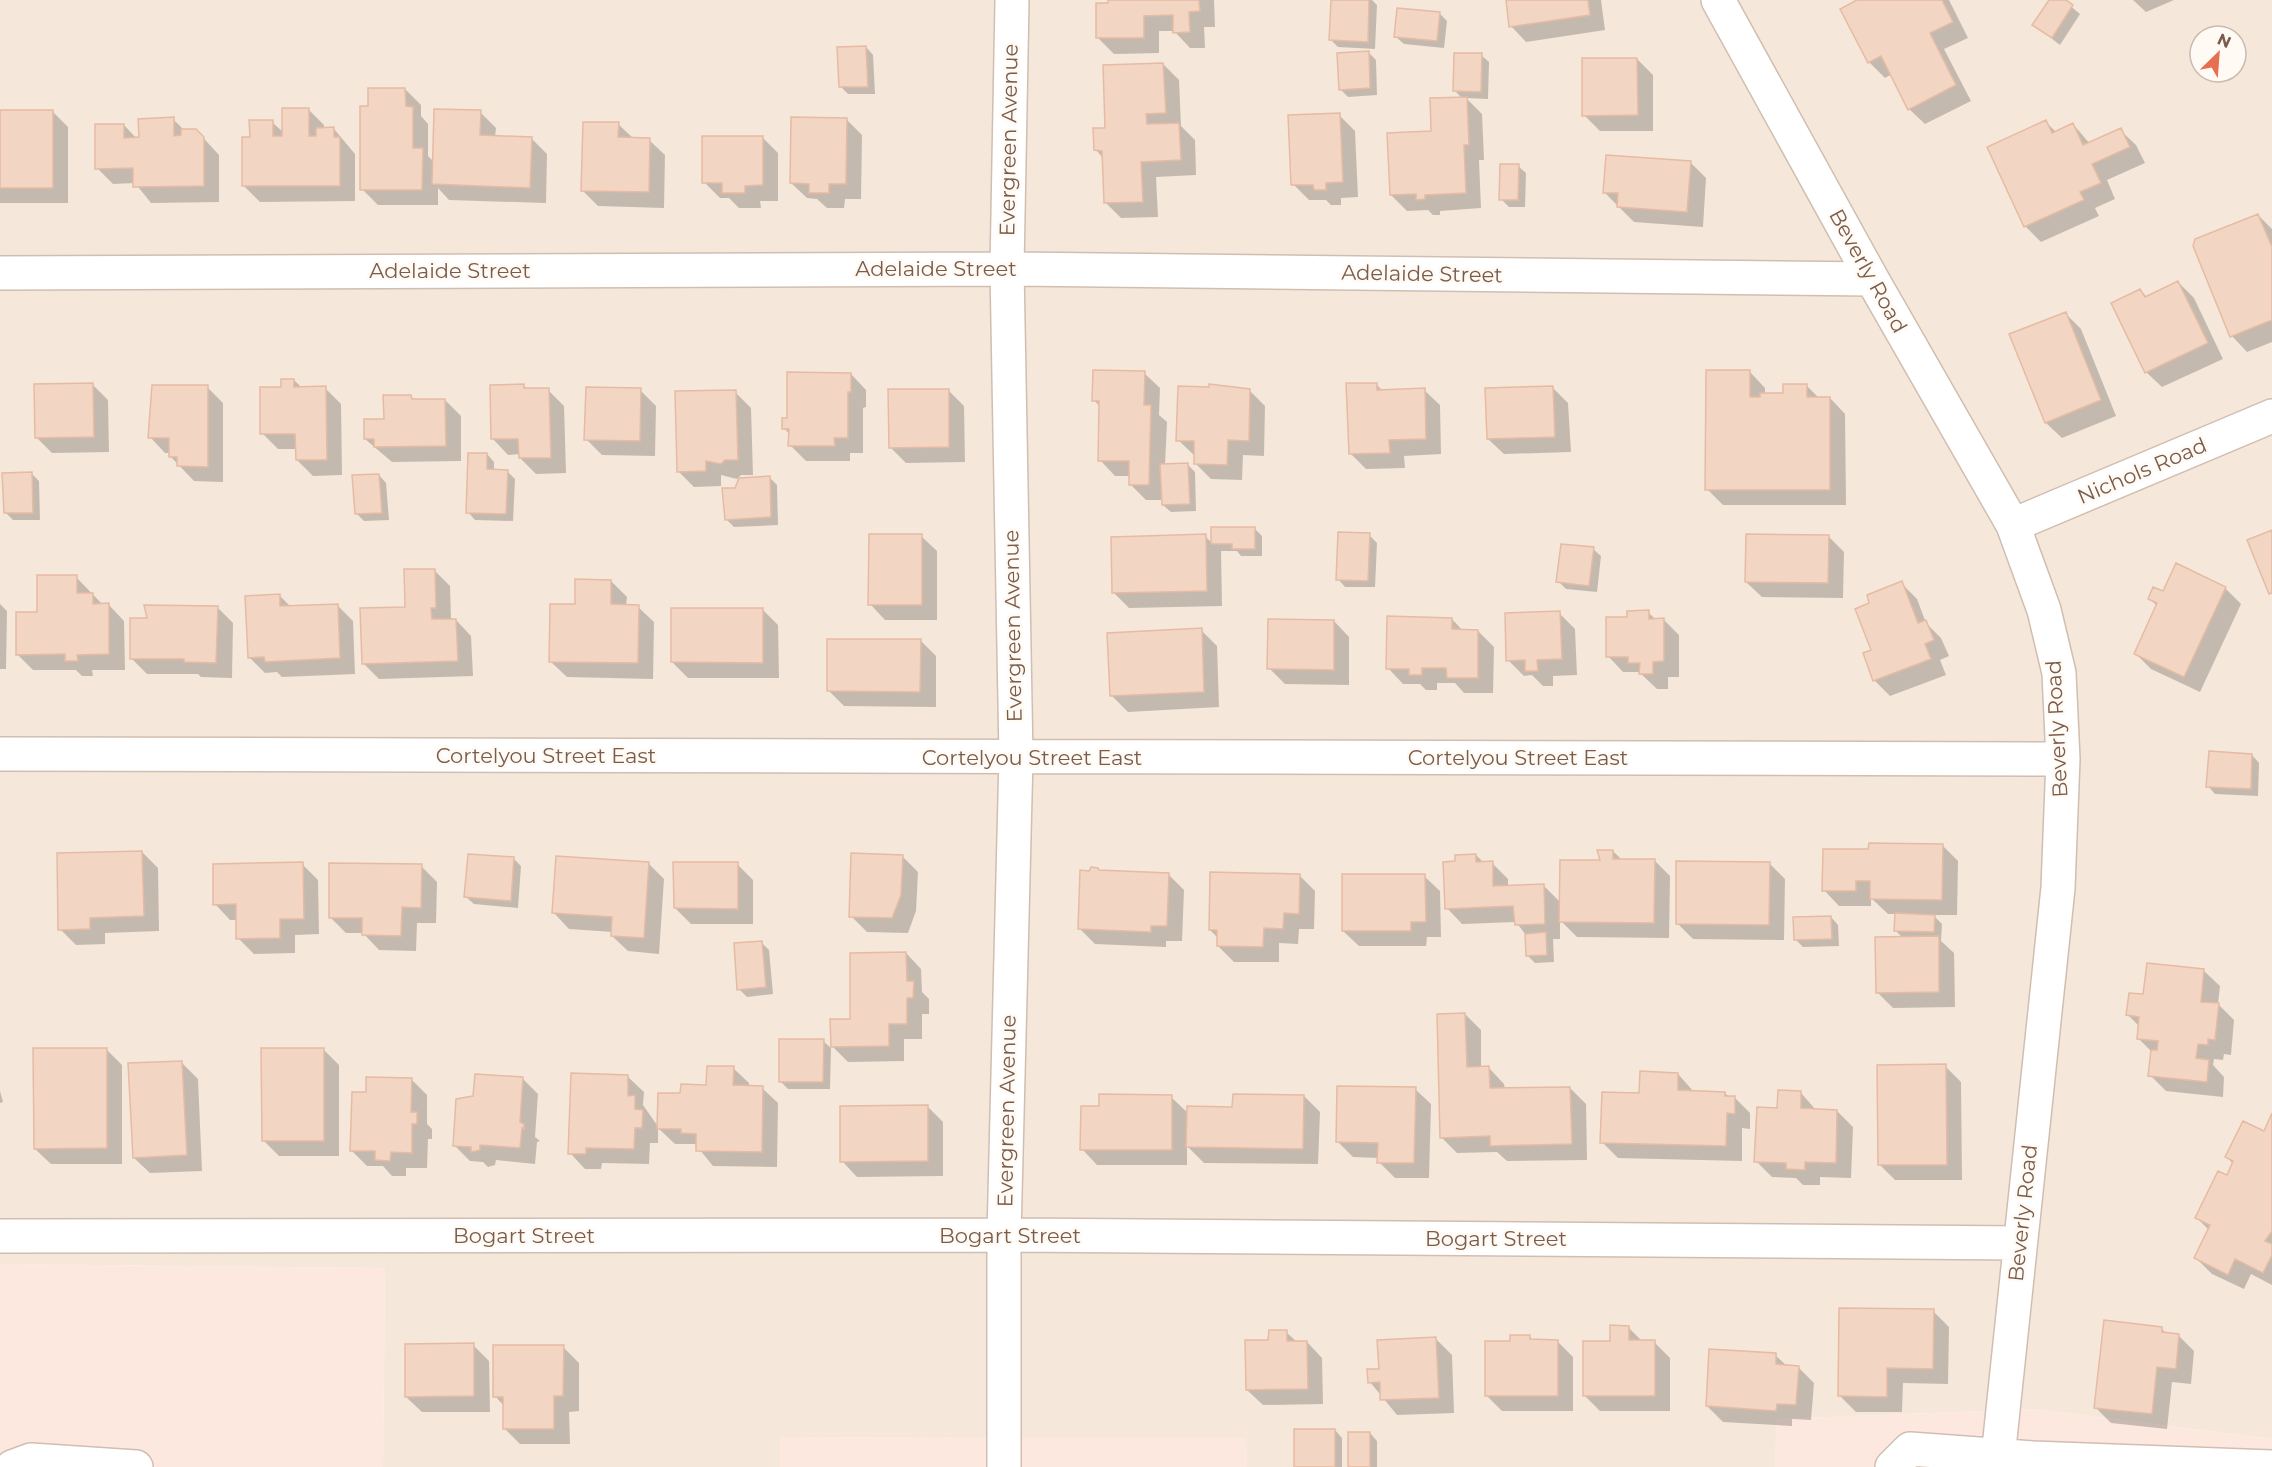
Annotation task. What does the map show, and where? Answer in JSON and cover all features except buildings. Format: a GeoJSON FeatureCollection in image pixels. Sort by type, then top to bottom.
{"type":"FeatureCollection","features":[{"type":"Feature","properties":{"kind":"street","name":"Evergreen Avenue"},"geometry":{"type":"LineString","coordinates":[[1004,1467],[1004,1235],[1016,758],[1007,269],[1012,0]]}},
{"type":"Feature","properties":{"kind":"street","name":"Beverly Road"},"geometry":{"type":"LineString","coordinates":[[1718,0],[1872,279],[2013,525],[2044,610],[2059,673],[2063,759],[2058,888],[1997,1461]]}},
{"type":"Feature","properties":{"kind":"street","name":"Adelaide Street"},"geometry":{"type":"LineString","coordinates":[[0,273],[1007,269],[1872,279]]}},
{"type":"Feature","properties":{"kind":"street","name":"Nichols Road"},"geometry":{"type":"LineString","coordinates":[[2013,525],[2272,416]]}},
{"type":"Feature","properties":{"kind":"street","name":"Cortelyou Street East"},"geometry":{"type":"LineString","coordinates":[[0,754],[2063,759]]}},
{"type":"Feature","properties":{"kind":"street","name":"Bogart Street"},"geometry":{"type":"LineString","coordinates":[[0,1236],[1004,1235],[2020,1243]]}},
{"type":"Feature","properties":{"kind":"street"},"geometry":{"type":"LineString","coordinates":[[1892,1467],[1910,1449],[1997,1461],[2271,1467]]}},
{"type":"Feature","properties":{"kind":"street"},"geometry":{"type":"LineString","coordinates":[[25,1465],[122,1467]]}},
{"type":"Feature","properties":{"kind":"shaded area"},"geometry":{"type":"Polygon","coordinates":[[[0,0],[2272,0],[2272,1439],[2034,1409],[1777,1419],[1775,1467],[1247,1467],[1246,1439],[781,1437],[780,1467],[383,1467],[385,1268],[0,1264],[0,0]]]}},
{"type":"Feature","properties":{"kind":"shaded area"},"geometry":{"type":"Polygon","coordinates":[[[0,1264],[385,1268],[383,1467],[0,1467],[0,1264]]]}},
{"type":"Feature","properties":{"kind":"shaded area"},"geometry":{"type":"Polygon","coordinates":[[[2034,1409],[2272,1439],[2272,1467],[1775,1467],[1776,1419],[2034,1409]]]}},
{"type":"Feature","properties":{"kind":"shaded area"},"geometry":{"type":"Polygon","coordinates":[[[780,1437],[1246,1438],[1247,1467],[780,1467],[780,1437]]]}}]}
